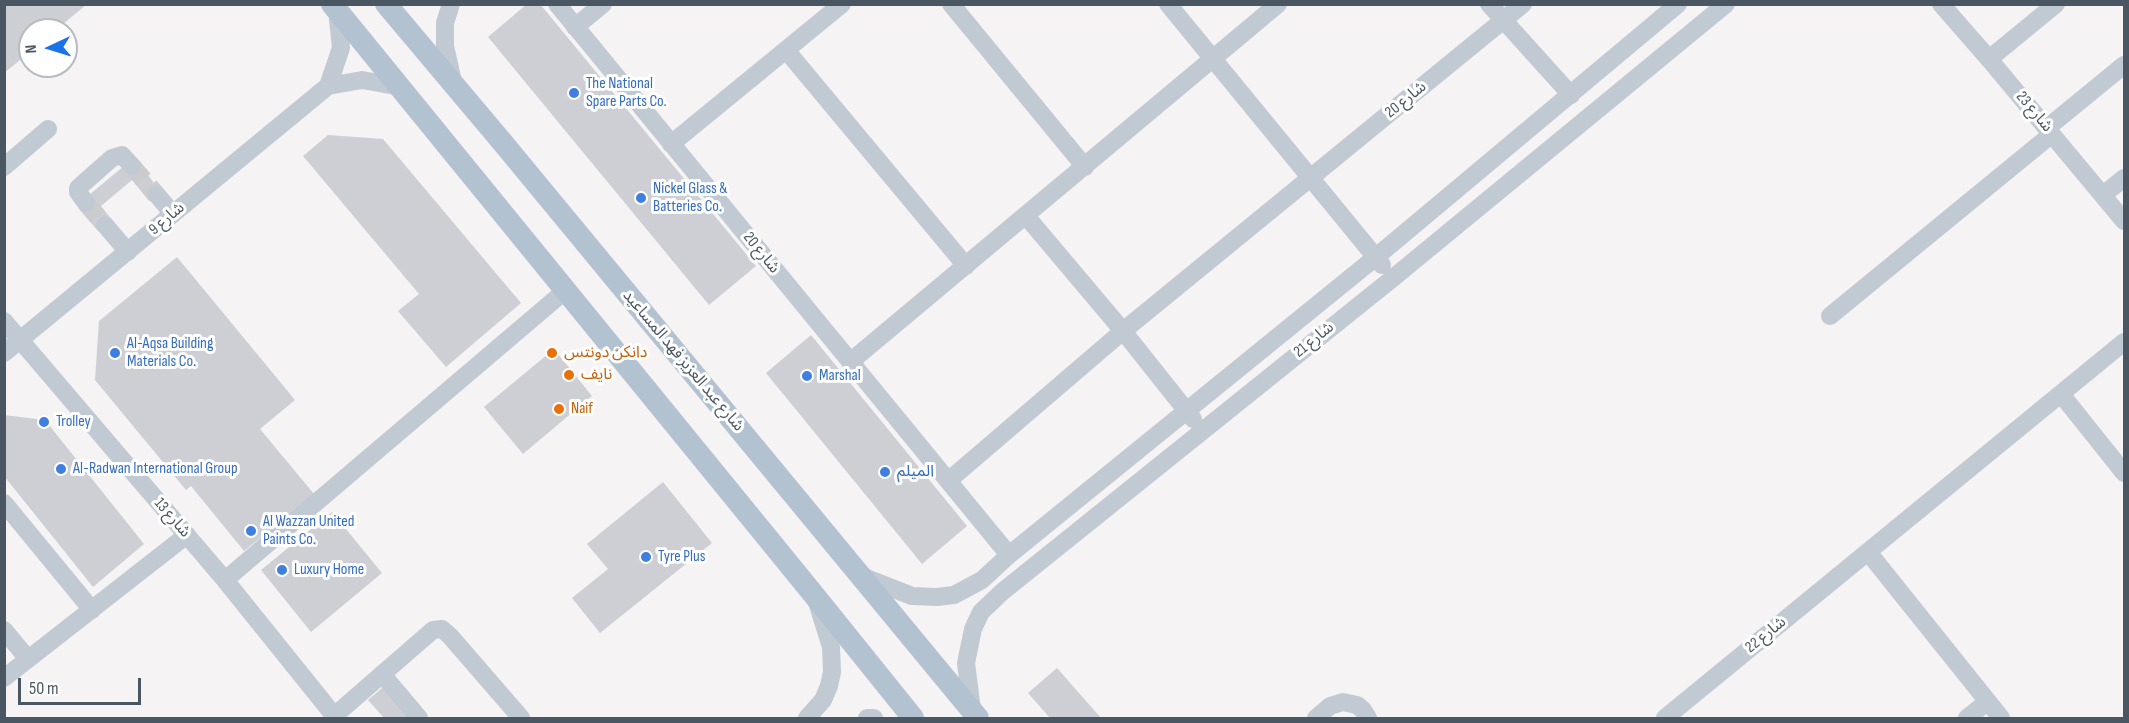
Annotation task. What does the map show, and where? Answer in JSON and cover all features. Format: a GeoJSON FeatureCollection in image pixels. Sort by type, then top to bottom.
{"type":"FeatureCollection","features":[{"type":"Feature","properties":{"kind":"main road","name":"شارع عبد العزيز فهد المساعيد"},"geometry":{"type":"LineString","coordinates":[[386,4],[975,714]]}},
{"type":"Feature","properties":{"kind":"main road"},"geometry":{"type":"LineString","coordinates":[[335,7],[913,718]]}},
{"type":"Feature","properties":{"kind":"street"},"geometry":{"type":"LineString","coordinates":[[451,4],[445,23],[445,46],[453,84]]}},
{"type":"Feature","properties":{"kind":"street","name":"شارع 20"},"geometry":{"type":"LineString","coordinates":[[556,4],[1009,555]]}},
{"type":"Feature","properties":{"kind":"street"},"geometry":{"type":"LineString","coordinates":[[575,27],[603,4]]}},
{"type":"Feature","properties":{"kind":"street"},"geometry":{"type":"LineString","coordinates":[[671,144],[842,4]]}},
{"type":"Feature","properties":{"kind":"street"},"geometry":{"type":"LineString","coordinates":[[951,4],[1084,167]]}},
{"type":"Feature","properties":{"kind":"street"},"geometry":{"type":"LineString","coordinates":[[1168,4],[1393,278]]}},
{"type":"Feature","properties":{"kind":"street"},"geometry":{"type":"LineString","coordinates":[[850,362],[1278,4]]}},
{"type":"Feature","properties":{"kind":"street"},"geometry":{"type":"LineString","coordinates":[[1490,4],[1571,95]]}},
{"type":"Feature","properties":{"kind":"street","name":"شارع 20"},"geometry":{"type":"LineString","coordinates":[[948,481],[1123,331],[1523,4]]}},
{"type":"Feature","properties":{"kind":"street","name":"شارع 21"},"geometry":{"type":"LineString","coordinates":[[861,576],[912,596],[954,596],[982,580],[1009,555],[1376,257],[1678,4]]}},
{"type":"Feature","properties":{"kind":"street","name":"شارع 21"},"geometry":{"type":"LineString","coordinates":[[975,714],[966,663],[973,629],[981,612],[1002,592],[1393,278],[1726,4]]}},
{"type":"Feature","properties":{"kind":"street","name":"شارع 23"},"geometry":{"type":"LineString","coordinates":[[1941,4],[1989,58],[2124,221]]}},
{"type":"Feature","properties":{"kind":"street"},"geometry":{"type":"LineString","coordinates":[[1989,58],[2056,4]]}},
{"type":"Feature","properties":{"kind":"street"},"geometry":{"type":"LineString","coordinates":[[328,86],[341,48],[335,7]]}},
{"type":"Feature","properties":{"kind":"street"},"geometry":{"type":"LineString","coordinates":[[786,50],[966,266]]}},
{"type":"Feature","properties":{"kind":"street"},"geometry":{"type":"LineString","coordinates":[[1830,316],[2050,131],[2124,65]]}},
{"type":"Feature","properties":{"kind":"street","name":"شارع 9"},"geometry":{"type":"LineString","coordinates":[[4,353],[328,86],[362,80],[401,87]]}},
{"type":"Feature","properties":{"kind":"street"},"geometry":{"type":"LineString","coordinates":[[4,167],[48,129]]}},
{"type":"Feature","properties":{"kind":"street"},"geometry":{"type":"LineString","coordinates":[[86,203],[78,192],[78,188],[112,158],[122,155],[132,166]]}},
{"type":"Feature","properties":{"kind":"street"},"geometry":{"type":"LineString","coordinates":[[2103,195],[2124,178]]}},
{"type":"Feature","properties":{"kind":"street"},"geometry":{"type":"LineString","coordinates":[[157,195],[173,214]]}},
{"type":"Feature","properties":{"kind":"street"},"geometry":{"type":"LineString","coordinates":[[1026,216],[1123,331],[1201,431]]}},
{"type":"Feature","properties":{"kind":"street"},"geometry":{"type":"LineString","coordinates":[[105,225],[128,252]]}},
{"type":"Feature","properties":{"kind":"street"},"geometry":{"type":"LineString","coordinates":[[225,580],[566,290]]}},
{"type":"Feature","properties":{"kind":"street","name":"شارع 13"},"geometry":{"type":"LineString","coordinates":[[4,321],[225,580],[335,717]]}},
{"type":"Feature","properties":{"kind":"street","name":"شارع 22"},"geometry":{"type":"LineString","coordinates":[[1665,718],[2124,342]]}},
{"type":"Feature","properties":{"kind":"street"},"geometry":{"type":"LineString","coordinates":[[2061,394],[2124,473]]}},
{"type":"Feature","properties":{"kind":"street"},"geometry":{"type":"LineString","coordinates":[[4,503],[92,610]]}},
{"type":"Feature","properties":{"kind":"street"},"geometry":{"type":"LineString","coordinates":[[4,678],[187,535]]}},
{"type":"Feature","properties":{"kind":"street"},"geometry":{"type":"LineString","coordinates":[[1868,552],[2001,718]]}},
{"type":"Feature","properties":{"kind":"street"},"geometry":{"type":"LineString","coordinates":[[807,718],[822,700],[829,686],[832,672],[831,647],[814,595]]}},
{"type":"Feature","properties":{"kind":"street"},"geometry":{"type":"LineString","coordinates":[[335,717],[433,630],[442,629],[521,718]]}},
{"type":"Feature","properties":{"kind":"street"},"geometry":{"type":"LineString","coordinates":[[4,630],[28,660]]}},
{"type":"Feature","properties":{"kind":"street"},"geometry":{"type":"LineString","coordinates":[[382,674],[419,718]]}},
{"type":"Feature","properties":{"kind":"street"},"geometry":{"type":"LineString","coordinates":[[1316,718],[1330,706],[1343,702],[1357,705],[1368,718]]}},
{"type":"Feature","properties":{"kind":"street"},"geometry":{"type":"LineString","coordinates":[[1967,718],[1988,702]]}},
{"type":"Feature","properties":{"kind":"street"},"geometry":{"type":"LineString","coordinates":[[867,718],[874,718]]}},
{"type":"Feature","properties":{"kind":"building"},"geometry":{"type":"Polygon","coordinates":[[[4,4],[87,4],[70,18],[18,18],[18,62],[4,73],[4,4]]]}},
{"type":"Feature","properties":{"kind":"building"},"geometry":{"type":"Polygon","coordinates":[[[527,4],[540,4],[756,266],[709,305],[488,37],[527,4]]]}},
{"type":"Feature","properties":{"kind":"building"},"geometry":{"type":"Polygon","coordinates":[[[328,135],[383,139],[521,303],[446,367],[398,311],[419,294],[303,156],[328,135]]]}},
{"type":"Feature","properties":{"kind":"building"},"geometry":{"type":"Polygon","coordinates":[[[138,162],[161,192],[149,201],[132,180],[101,206],[112,220],[98,231],[79,209],[89,195],[124,166],[138,162]]]}},
{"type":"Feature","properties":{"kind":"building"},"geometry":{"type":"Polygon","coordinates":[[[177,257],[295,400],[260,429],[314,494],[244,551],[191,486],[186,490],[95,380],[99,321],[177,257]]]}},
{"type":"Feature","properties":{"kind":"building","name":"الميلم"},"geometry":{"type":"Polygon","coordinates":[[[811,335],[967,526],[922,564],[766,373],[811,335]]]}},
{"type":"Feature","properties":{"kind":"building"},"geometry":{"type":"Polygon","coordinates":[[[554,349],[592,396],[523,454],[484,407],[554,349]]]}},
{"type":"Feature","properties":{"kind":"building"},"geometry":{"type":"Polygon","coordinates":[[[4,415],[45,420],[144,544],[93,587],[4,476],[4,415]]]}},
{"type":"Feature","properties":{"kind":"building","name":"Tyre Plus"},"geometry":{"type":"Polygon","coordinates":[[[663,482],[712,543],[600,633],[572,598],[608,569],[587,544],[663,482]]]}},
{"type":"Feature","properties":{"kind":"building"},"geometry":{"type":"Polygon","coordinates":[[[332,512],[382,573],[311,632],[261,570],[332,512]]]}},
{"type":"Feature","properties":{"kind":"building"},"geometry":{"type":"Polygon","coordinates":[[[1057,668],[1101,718],[1050,718],[1028,693],[1057,668]]]}},
{"type":"Feature","properties":{"kind":"building"},"geometry":{"type":"Polygon","coordinates":[[[388,683],[417,718],[384,718],[368,700],[388,683]]]}},
{"type":"Feature","properties":{"kind":"tunnel"},"geometry":{"type":"LineString","coordinates":[[132,166],[157,195]]}},
{"type":"Feature","properties":{"kind":"tunnel"},"geometry":{"type":"LineString","coordinates":[[86,203],[105,225]]}},
{"type":"Feature","properties":{"kind":"place","name":"The National Spare Parts Co."},"geometry":{"type":"Point","coordinates":[574,93]}},
{"type":"Feature","properties":{"kind":"place","name":"Nickel Glass & Batteries Co."},"geometry":{"type":"Point","coordinates":[641,198]}},
{"type":"Feature","properties":{"kind":"place","name":"Al-Aqsa Building Materials Co."},"geometry":{"type":"Point","coordinates":[115,353]}},
{"type":"Feature","properties":{"kind":"place","name":"دانكن دونتس"},"geometry":{"type":"Point","coordinates":[552,353]}},
{"type":"Feature","properties":{"kind":"place","name":"نايف"},"geometry":{"type":"Point","coordinates":[569,375]}},
{"type":"Feature","properties":{"kind":"place","name":"Marshal"},"geometry":{"type":"Point","coordinates":[807,376]}},
{"type":"Feature","properties":{"kind":"place","name":"Naif"},"geometry":{"type":"Point","coordinates":[559,409]}},
{"type":"Feature","properties":{"kind":"place","name":"Trolley"},"geometry":{"type":"Point","coordinates":[44,422]}},
{"type":"Feature","properties":{"kind":"place","name":"Al-Radwan International Group"},"geometry":{"type":"Point","coordinates":[61,469]}},
{"type":"Feature","properties":{"kind":"place","name":"الميلم"},"geometry":{"type":"Point","coordinates":[885,472]}},
{"type":"Feature","properties":{"kind":"place","name":"Al Wazzan United Paints Co."},"geometry":{"type":"Point","coordinates":[251,531]}},
{"type":"Feature","properties":{"kind":"place","name":"Tyre Plus"},"geometry":{"type":"Point","coordinates":[646,557]}},
{"type":"Feature","properties":{"kind":"place","name":"Luxury Home"},"geometry":{"type":"Point","coordinates":[282,570]}}]}
